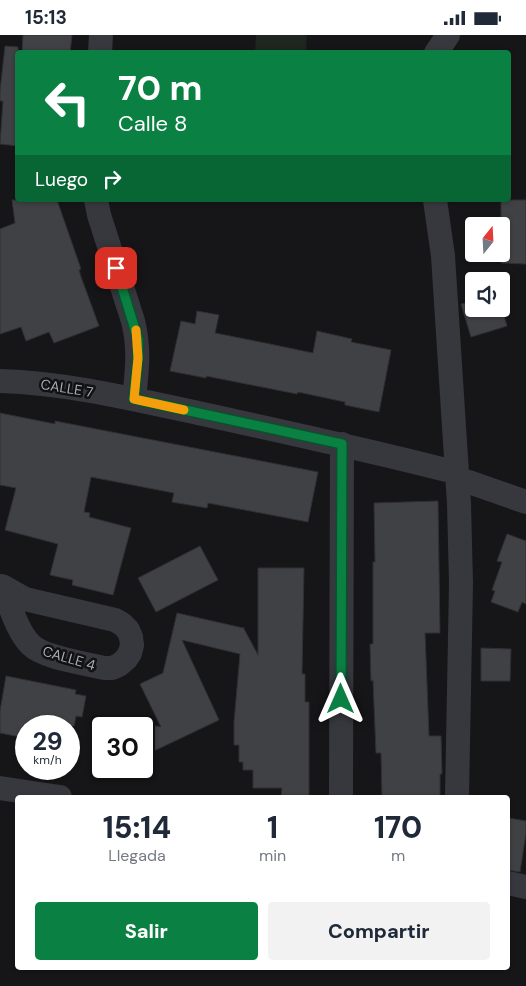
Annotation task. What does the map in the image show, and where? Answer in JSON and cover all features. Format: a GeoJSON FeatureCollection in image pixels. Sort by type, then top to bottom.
{"type":"FeatureCollection","features":[{"type":"Feature","properties":{"kind":"street"},"geometry":{"type":"LineString","coordinates":[[100,50],[101,35]]}},
{"type":"Feature","properties":{"kind":"street"},"geometry":{"type":"LineString","coordinates":[[438,50],[448,35]]}},
{"type":"Feature","properties":{"kind":"street"},"geometry":{"type":"LineString","coordinates":[[97,202],[138,339],[134,399]]}},
{"type":"Feature","properties":{"kind":"street"},"geometry":{"type":"LineString","coordinates":[[435,202],[443,256],[459,504],[461,602],[457,795]]}},
{"type":"Feature","properties":{"kind":"street","name":"CALLE 7"},"geometry":{"type":"LineString","coordinates":[[0,381],[42,383],[134,399],[342,444],[446,470]]}},
{"type":"Feature","properties":{"kind":"street"},"geometry":{"type":"LineString","coordinates":[[341,795],[342,444]]}},
{"type":"Feature","properties":{"kind":"street"},"geometry":{"type":"LineString","coordinates":[[469,481],[526,501]]}},
{"type":"Feature","properties":{"kind":"street","name":"CALLE 4"},"geometry":{"type":"LineString","coordinates":[[1,584],[25,599],[115,620],[128,630],[132,645],[130,653],[119,665],[104,668],[44,653],[31,646],[22,634],[1,584]]}},
{"type":"Feature","properties":{"kind":"street"},"geometry":{"type":"LineString","coordinates":[[0,788],[47,795]]}},
{"type":"Feature","properties":{"kind":"street"},"geometry":{"type":"LineString","coordinates":[[510,883],[526,887]]}},
{"type":"Feature","properties":{"kind":"shaded area"},"geometry":{"type":"Polygon","coordinates":[[[256,35],[307,35],[306,50],[255,50],[256,35]]]}},
{"type":"Feature","properties":{"kind":"building"},"geometry":{"type":"Polygon","coordinates":[[[23,35],[72,35],[70,50],[22,50],[23,35]]]}},
{"type":"Feature","properties":{"kind":"building"},"geometry":{"type":"Polygon","coordinates":[[[5,46],[18,47],[18,50],[15,50],[15,146],[0,144],[3,101],[0,101],[5,46]]]}},
{"type":"Feature","properties":{"kind":"building"},"geometry":{"type":"Polygon","coordinates":[[[12,200],[15,200],[15,202],[58,202],[81,269],[79,270],[81,277],[99,326],[54,343],[49,332],[26,341],[21,327],[0,334],[0,229],[15,223],[12,200]]]}},
{"type":"Feature","properties":{"kind":"building"},"geometry":{"type":"Polygon","coordinates":[[[526,200],[526,264],[501,263],[510,263],[510,217],[501,217],[501,202],[526,200]]]}},
{"type":"Feature","properties":{"kind":"building"},"geometry":{"type":"Polygon","coordinates":[[[465,303],[465,317],[504,317],[507,326],[471,337],[461,304],[465,303]]]}},
{"type":"Feature","properties":{"kind":"building"},"geometry":{"type":"Polygon","coordinates":[[[197,311],[219,315],[215,333],[313,353],[317,331],[352,339],[351,342],[391,350],[379,412],[345,405],[345,402],[298,392],[297,394],[170,371],[181,321],[195,324],[197,311]]]}},
{"type":"Feature","properties":{"kind":"building"},"geometry":{"type":"Polygon","coordinates":[[[0,413],[55,424],[55,421],[318,472],[308,522],[208,503],[207,508],[172,502],[174,493],[91,477],[84,512],[90,513],[89,517],[131,528],[113,595],[72,585],[73,580],[50,575],[58,544],[5,530],[16,488],[0,485],[0,413]]]}},
{"type":"Feature","properties":{"kind":"building"},"geometry":{"type":"Polygon","coordinates":[[[438,501],[440,633],[425,633],[429,736],[441,736],[442,774],[440,774],[440,795],[382,795],[381,753],[376,753],[373,680],[371,681],[370,644],[373,644],[373,562],[375,562],[374,503],[438,501]]]}},
{"type":"Feature","properties":{"kind":"building"},"geometry":{"type":"Polygon","coordinates":[[[507,534],[526,541],[526,604],[522,602],[518,612],[491,602],[495,591],[492,590],[502,562],[497,561],[507,534]]]}},
{"type":"Feature","properties":{"kind":"building"},"geometry":{"type":"Polygon","coordinates":[[[200,546],[218,580],[156,612],[138,578],[200,546]]]}},
{"type":"Feature","properties":{"kind":"building"},"geometry":{"type":"Polygon","coordinates":[[[258,568],[304,568],[302,674],[305,674],[305,702],[309,702],[309,795],[281,795],[282,788],[253,788],[253,770],[243,770],[243,762],[239,762],[239,745],[234,745],[234,722],[240,654],[182,640],[219,720],[155,750],[155,726],[161,727],[140,684],[163,673],[177,613],[243,627],[258,655],[258,568]]]}},
{"type":"Feature","properties":{"kind":"building"},"geometry":{"type":"Polygon","coordinates":[[[481,648],[511,649],[510,681],[481,681],[481,648]]]}},
{"type":"Feature","properties":{"kind":"building"},"geometry":{"type":"Polygon","coordinates":[[[6,676],[76,690],[75,694],[86,696],[82,717],[80,715],[15,715],[15,736],[0,733],[0,711],[6,676]]]}},
{"type":"Feature","properties":{"kind":"building"},"geometry":{"type":"Polygon","coordinates":[[[510,818],[526,821],[520,872],[510,870],[510,818]]]}},
{"type":"Feature","properties":{"kind":"slow traffic"},"geometry":{"type":"LineString","coordinates":[[136,330],[138,358],[134,399],[184,410]]}},
{"type":"Feature","properties":{"kind":"route"},"geometry":{"type":"LineString","coordinates":[[116,268],[138,339],[134,399],[342,444],[341,699]]}}]}
